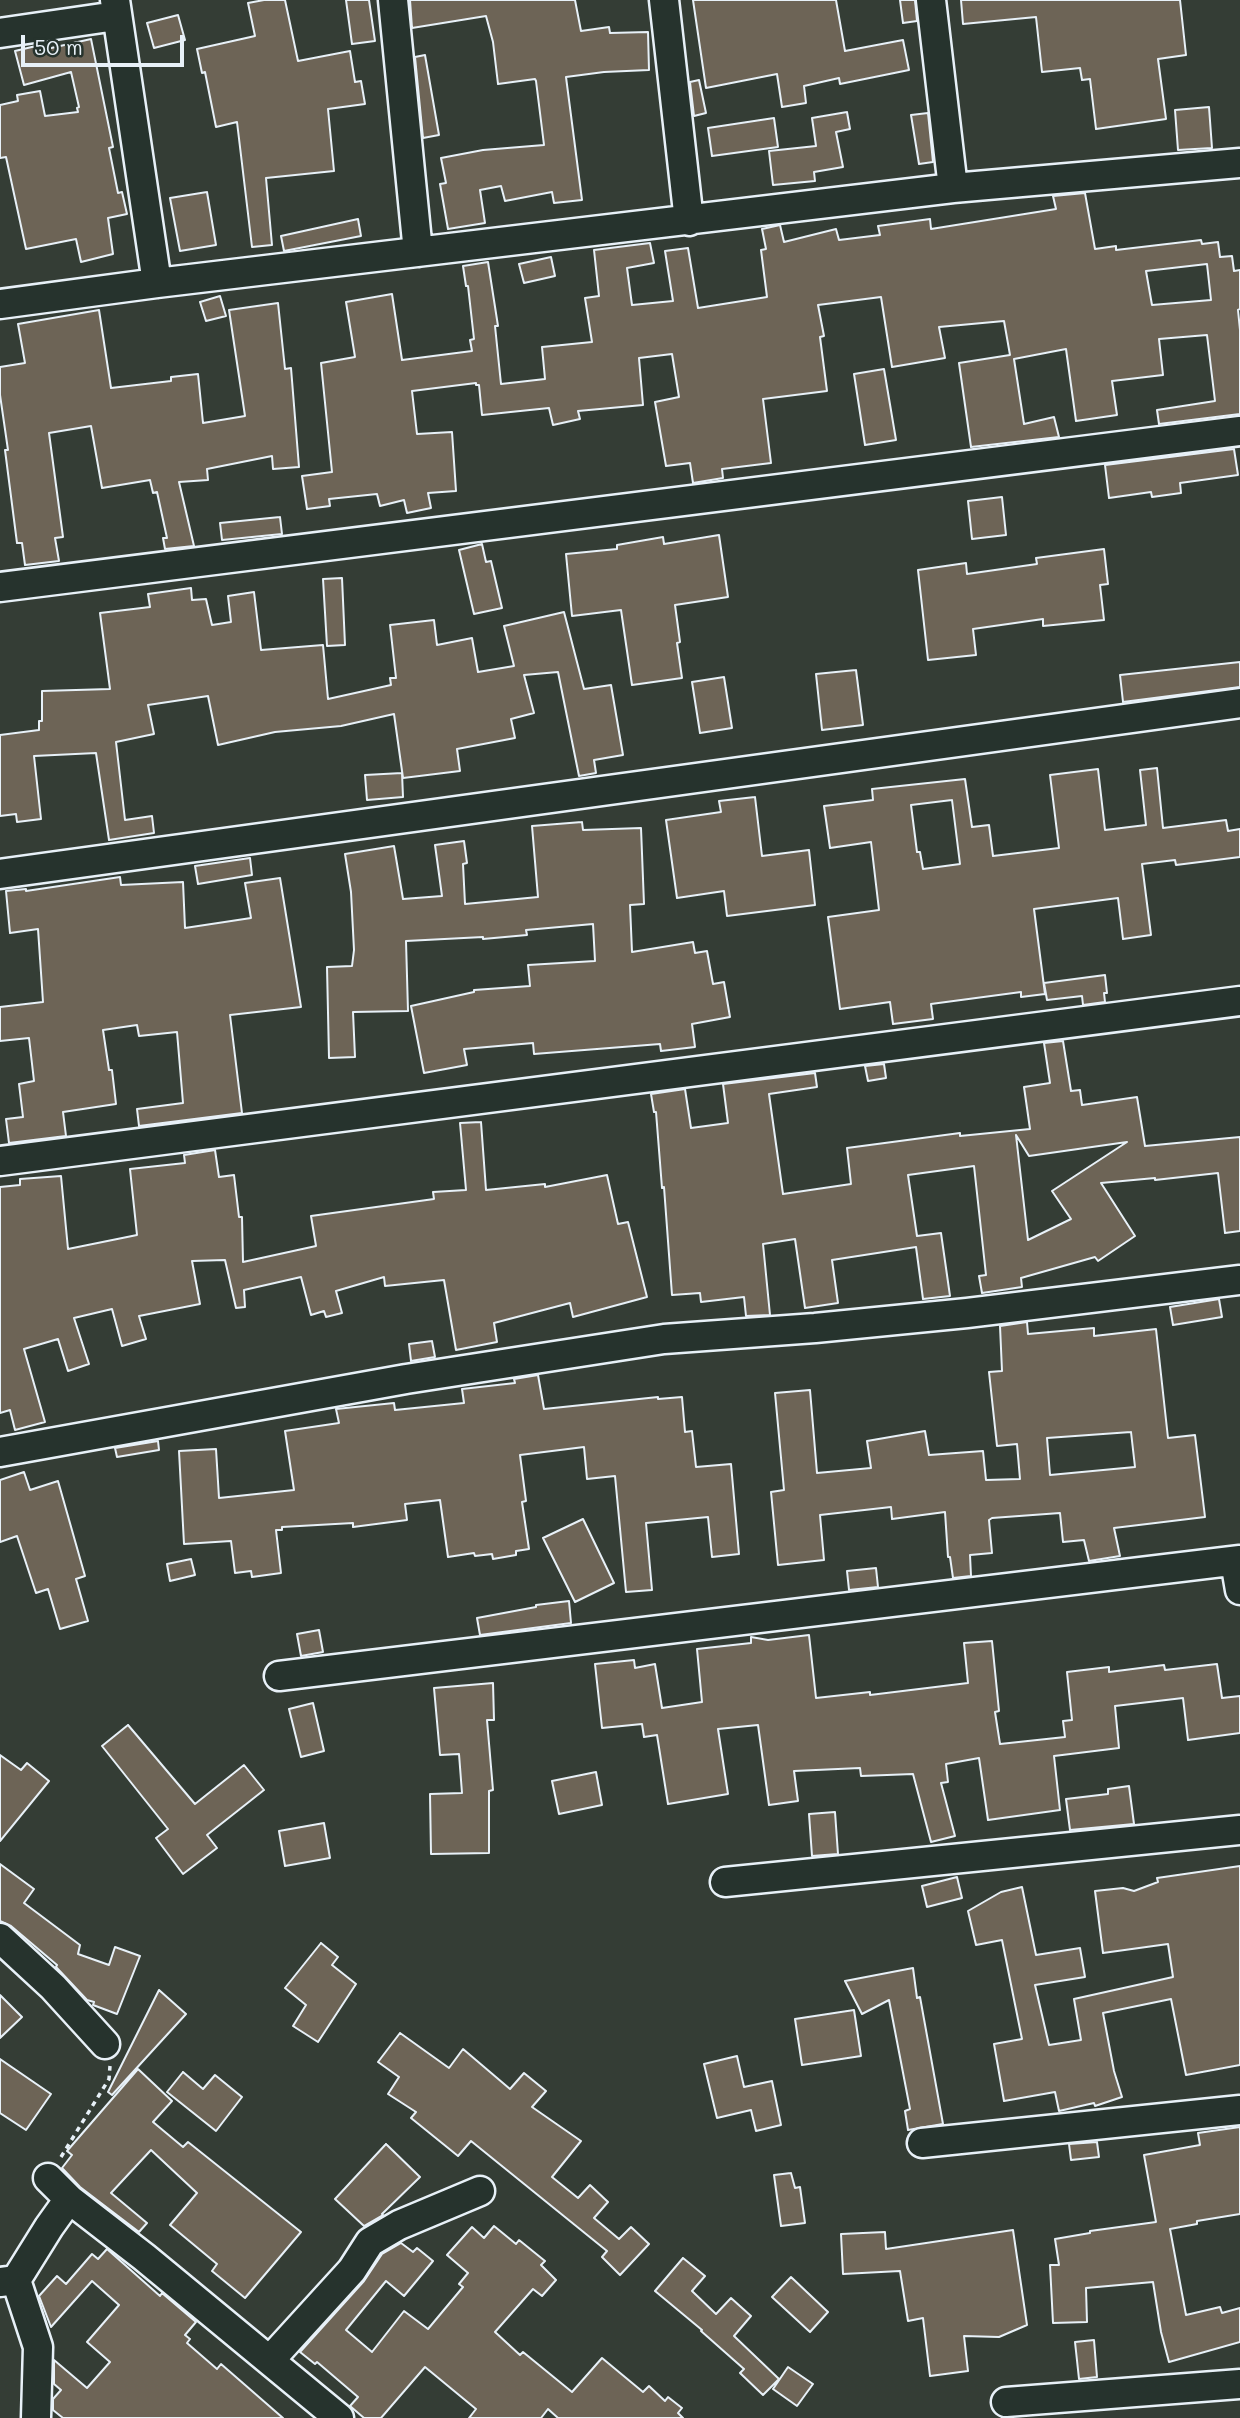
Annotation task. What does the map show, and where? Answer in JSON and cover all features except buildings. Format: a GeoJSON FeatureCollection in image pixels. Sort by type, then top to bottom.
{"type":"FeatureCollection","features":[{"type":"Feature","properties":{"kind":"street"},"geometry":{"type":"LineString","coordinates":[[393,0],[418,252]]}},
{"type":"Feature","properties":{"kind":"street"},"geometry":{"type":"LineString","coordinates":[[664,0],[689,221]]}},
{"type":"Feature","properties":{"kind":"street"},"geometry":{"type":"LineString","coordinates":[[931,0],[953,188]]}},
{"type":"Feature","properties":{"kind":"street"},"geometry":{"type":"LineString","coordinates":[[0,33],[116,8],[156,283]]}},
{"type":"Feature","properties":{"kind":"street"},"geometry":{"type":"LineString","coordinates":[[0,304],[953,188],[1240,163]]}},
{"type":"Feature","properties":{"kind":"street"},"geometry":{"type":"LineString","coordinates":[[0,587],[1240,430]]}},
{"type":"Feature","properties":{"kind":"street"},"geometry":{"type":"LineString","coordinates":[[0,874],[1240,702]]}},
{"type":"Feature","properties":{"kind":"street"},"geometry":{"type":"LineString","coordinates":[[0,1161],[1240,1001]]}},
{"type":"Feature","properties":{"kind":"street"},"geometry":{"type":"LineString","coordinates":[[0,1452],[407,1379],[664,1339],[815,1328],[1240,1280]]}},
{"type":"Feature","properties":{"kind":"street"},"geometry":{"type":"LineString","coordinates":[[279,1676],[1237,1560],[1240,1590]]}},
{"type":"Feature","properties":{"kind":"street"},"geometry":{"type":"LineString","coordinates":[[725,1882],[1240,1830]]}},
{"type":"Feature","properties":{"kind":"street"},"geometry":{"type":"LineString","coordinates":[[0,1938],[53,1987],[105,2044]]}},
{"type":"Feature","properties":{"kind":"street"},"geometry":{"type":"LineString","coordinates":[[922,2143],[1240,2110]]}},
{"type":"Feature","properties":{"kind":"street"},"geometry":{"type":"LineString","coordinates":[[48,2178],[69,2199],[144,2257],[339,2418]]}},
{"type":"Feature","properties":{"kind":"street"},"geometry":{"type":"LineString","coordinates":[[270,2360],[352,2270],[370,2242],[399,2225],[480,2191]]}},
{"type":"Feature","properties":{"kind":"street"},"geometry":{"type":"LineString","coordinates":[[36,2418],[38,2347],[8,2281],[69,2199]]}},
{"type":"Feature","properties":{"kind":"street"},"geometry":{"type":"LineString","coordinates":[[1006,2402],[1240,2384]]}},
{"type":"Feature","properties":{"kind":"path"},"geometry":{"type":"LineString","coordinates":[[48,2178],[109,2079],[110,2061],[105,2044]]}}]}
